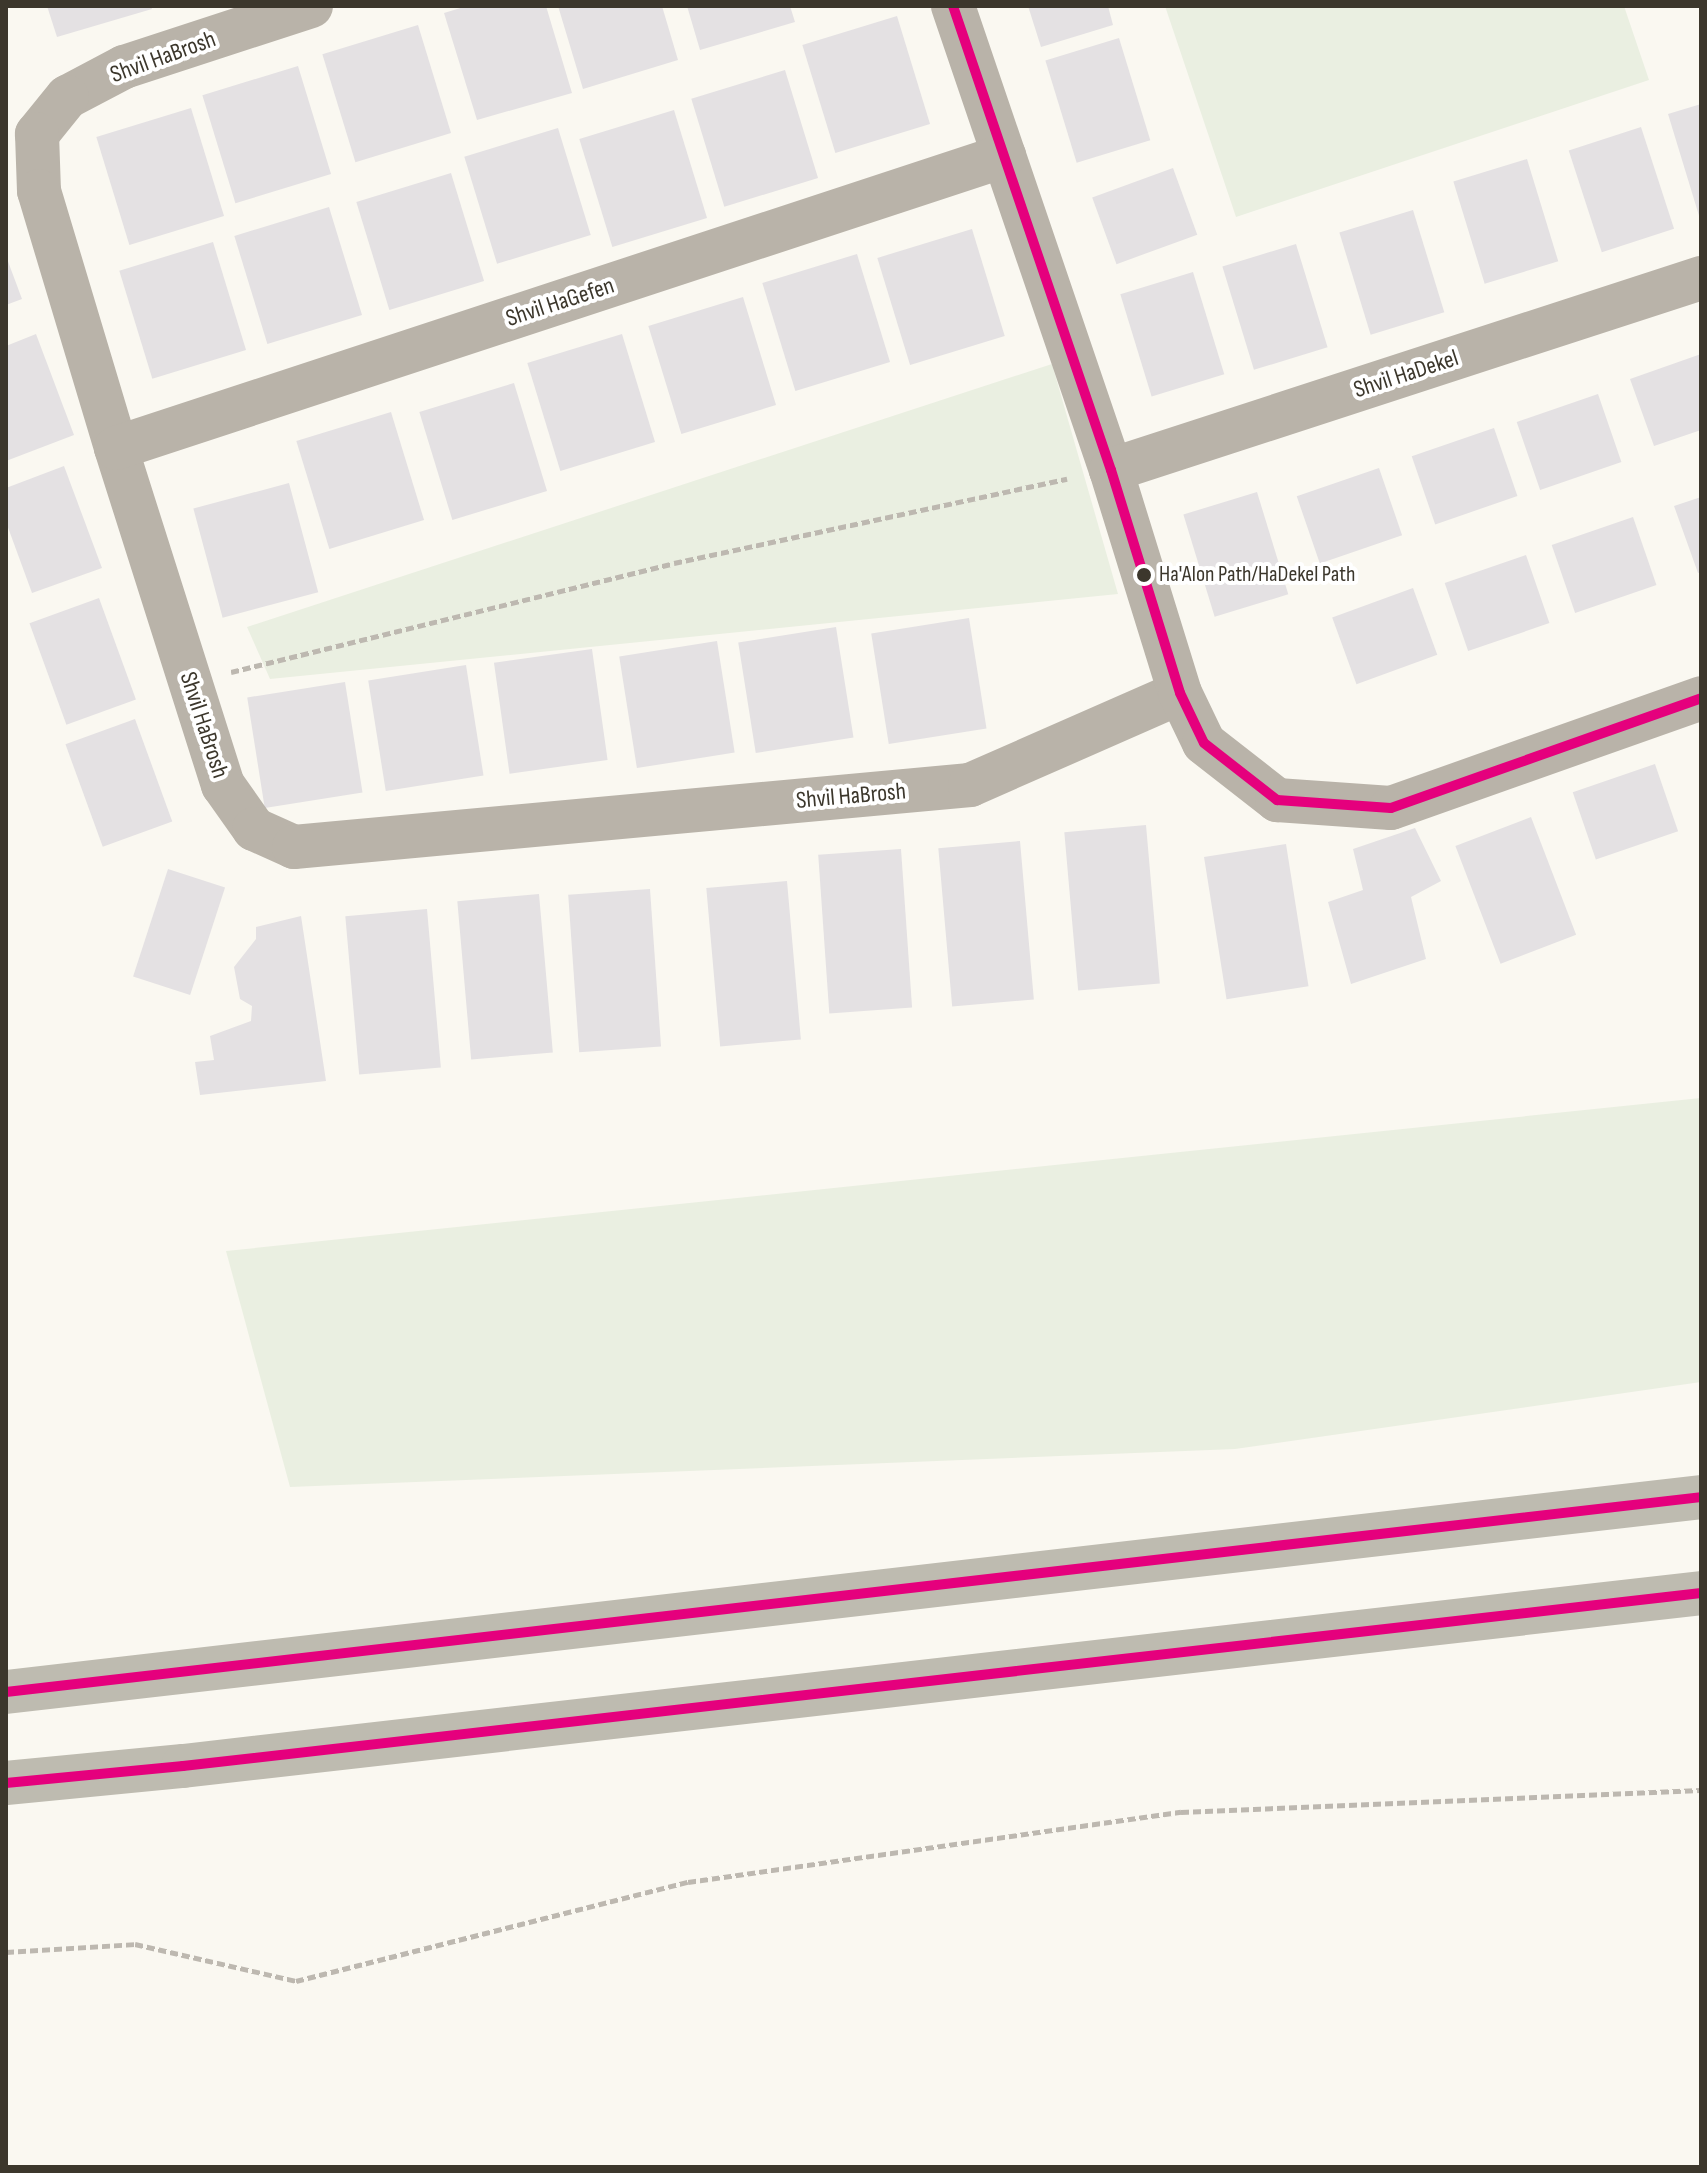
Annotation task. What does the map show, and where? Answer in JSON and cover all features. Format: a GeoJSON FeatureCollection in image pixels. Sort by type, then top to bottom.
{"type":"FeatureCollection","features":[{"type":"Feature","properties":{"kind":"highway"},"geometry":{"type":"LineString","coordinates":[[6,1692],[1701,1497]]}},
{"type":"Feature","properties":{"kind":"highway"},"geometry":{"type":"LineString","coordinates":[[6,1783],[183,1766],[1701,1593]]}},
{"type":"Feature","properties":{"kind":"street","name":"Shvil HaBrosh"},"geometry":{"type":"LineString","coordinates":[[311,6],[124,67],[67,97],[37,134],[39,191],[116,448],[223,785],[254,829],[294,847],[970,785],[1180,693]]}},
{"type":"Feature","properties":{"kind":"street"},"geometry":{"type":"LineString","coordinates":[[953,6],[1111,470],[1180,693],[1204,743],[1277,800],[1391,808],[1701,698]]}},
{"type":"Feature","properties":{"kind":"street","name":"Shvil HaGefen"},"geometry":{"type":"LineString","coordinates":[[116,448],[1004,156]]}},
{"type":"Feature","properties":{"kind":"street","name":"Shvil HaDekel"},"geometry":{"type":"LineString","coordinates":[[1111,470],[1701,278]]}},
{"type":"Feature","properties":{"kind":"path"},"geometry":{"type":"LineString","coordinates":[[190,682],[674,563],[1111,470]]}},
{"type":"Feature","properties":{"kind":"path"},"geometry":{"type":"LineString","coordinates":[[6,1952],[135,1944],[296,1981],[688,1882],[1181,1812],[1701,1790]]}},
{"type":"Feature","properties":{"kind":"shaded area"},"geometry":{"type":"Polygon","coordinates":[[[1165,6],[1624,6],[1649,80],[1236,217],[1165,6]]]}},
{"type":"Feature","properties":{"kind":"shaded area"},"geometry":{"type":"Polygon","coordinates":[[[1052,364],[1118,594],[270,679],[247,627],[1052,364]]]}},
{"type":"Feature","properties":{"kind":"shaded area"},"geometry":{"type":"Polygon","coordinates":[[[1701,1098],[1701,1382],[1235,1449],[290,1487],[226,1251],[1701,1098]]]}},
{"type":"Feature","properties":{"kind":"building"},"geometry":{"type":"Polygon","coordinates":[[[47,6],[151,6],[152,9],[57,37],[47,6]]]}},
{"type":"Feature","properties":{"kind":"building"},"geometry":{"type":"Polygon","coordinates":[[[467,6],[546,6],[572,93],[477,120],[444,13],[467,6]]]}},
{"type":"Feature","properties":{"kind":"building"},"geometry":{"type":"Polygon","coordinates":[[[558,6],[662,6],[678,60],[583,89],[558,6]]]}},
{"type":"Feature","properties":{"kind":"building"},"geometry":{"type":"Polygon","coordinates":[[[687,6],[790,6],[795,22],[700,50],[687,6]]]}},
{"type":"Feature","properties":{"kind":"building"},"geometry":{"type":"Polygon","coordinates":[[[1028,6],[1108,6],[1113,25],[1041,47],[1028,6]]]}},
{"type":"Feature","properties":{"kind":"building"},"geometry":{"type":"Polygon","coordinates":[[[897,16],[930,124],[835,153],[802,45],[897,16]]]}},
{"type":"Feature","properties":{"kind":"building"},"geometry":{"type":"Polygon","coordinates":[[[418,25],[451,133],[355,162],[322,54],[418,25]]]}},
{"type":"Feature","properties":{"kind":"building"},"geometry":{"type":"Polygon","coordinates":[[[1119,38],[1150,140],[1077,163],[1045,61],[1119,38]]]}},
{"type":"Feature","properties":{"kind":"building"},"geometry":{"type":"Polygon","coordinates":[[[298,66],[331,174],[235,203],[202,95],[298,66]]]}},
{"type":"Feature","properties":{"kind":"building"},"geometry":{"type":"Polygon","coordinates":[[[785,70],[818,178],[724,207],[691,99],[785,70]]]}},
{"type":"Feature","properties":{"kind":"building"},"geometry":{"type":"Polygon","coordinates":[[[1701,104],[1701,219],[1700,219],[1668,114],[1701,104]]]}},
{"type":"Feature","properties":{"kind":"building"},"geometry":{"type":"Polygon","coordinates":[[[191,108],[224,216],[129,245],[96,137],[191,108]]]}},
{"type":"Feature","properties":{"kind":"building"},"geometry":{"type":"Polygon","coordinates":[[[674,110],[707,218],[612,247],[579,139],[674,110]]]}},
{"type":"Feature","properties":{"kind":"building"},"geometry":{"type":"Polygon","coordinates":[[[1641,127],[1674,229],[1602,252],[1569,150],[1641,127]]]}},
{"type":"Feature","properties":{"kind":"building"},"geometry":{"type":"Polygon","coordinates":[[[558,128],[591,235],[497,264],[464,157],[558,128]]]}},
{"type":"Feature","properties":{"kind":"building"},"geometry":{"type":"Polygon","coordinates":[[[1527,159],[1558,261],[1485,284],[1453,182],[1527,159]]]}},
{"type":"Feature","properties":{"kind":"building"},"geometry":{"type":"Polygon","coordinates":[[[1173,168],[1197,235],[1116,264],[1092,197],[1173,168]]]}},
{"type":"Feature","properties":{"kind":"building"},"geometry":{"type":"Polygon","coordinates":[[[451,173],[484,281],[389,310],[356,202],[451,173]]]}},
{"type":"Feature","properties":{"kind":"building"},"geometry":{"type":"Polygon","coordinates":[[[329,207],[362,315],[267,344],[234,236],[329,207]]]}},
{"type":"Feature","properties":{"kind":"building"},"geometry":{"type":"Polygon","coordinates":[[[1413,210],[1444,312],[1371,335],[1339,233],[1413,210]]]}},
{"type":"Feature","properties":{"kind":"building"},"geometry":{"type":"Polygon","coordinates":[[[972,229],[1005,336],[910,365],[877,258],[972,229]]]}},
{"type":"Feature","properties":{"kind":"building"},"geometry":{"type":"Polygon","coordinates":[[[213,242],[246,350],[152,379],[119,271],[213,242]]]}},
{"type":"Feature","properties":{"kind":"building"},"geometry":{"type":"Polygon","coordinates":[[[1296,244],[1328,347],[1254,370],[1222,267],[1296,244]]]}},
{"type":"Feature","properties":{"kind":"building"},"geometry":{"type":"Polygon","coordinates":[[[857,254],[890,362],[795,391],[762,283],[857,254]]]}},
{"type":"Feature","properties":{"kind":"building"},"geometry":{"type":"Polygon","coordinates":[[[6,256],[22,299],[6,305],[6,256]]]}},
{"type":"Feature","properties":{"kind":"building"},"geometry":{"type":"Polygon","coordinates":[[[1193,272],[1224,374],[1152,397],[1120,294],[1193,272]]]}},
{"type":"Feature","properties":{"kind":"building"},"geometry":{"type":"Polygon","coordinates":[[[743,297],[776,405],[681,434],[648,326],[743,297]]]}},
{"type":"Feature","properties":{"kind":"building"},"geometry":{"type":"Polygon","coordinates":[[[36,334],[74,435],[6,461],[6,346],[36,334]]]}},
{"type":"Feature","properties":{"kind":"building"},"geometry":{"type":"Polygon","coordinates":[[[622,334],[655,442],[560,471],[527,363],[622,334]]]}},
{"type":"Feature","properties":{"kind":"building"},"geometry":{"type":"Polygon","coordinates":[[[1701,354],[1701,430],[1654,446],[1630,379],[1701,354]]]}},
{"type":"Feature","properties":{"kind":"building"},"geometry":{"type":"Polygon","coordinates":[[[514,383],[547,491],[452,520],[419,412],[514,383]]]}},
{"type":"Feature","properties":{"kind":"building"},"geometry":{"type":"Polygon","coordinates":[[[1598,394],[1621,462],[1540,490],[1517,422],[1598,394]]]}},
{"type":"Feature","properties":{"kind":"building"},"geometry":{"type":"Polygon","coordinates":[[[391,412],[424,520],[329,549],[296,441],[391,412]]]}},
{"type":"Feature","properties":{"kind":"building"},"geometry":{"type":"Polygon","coordinates":[[[1494,428],[1517,496],[1435,524],[1412,456],[1494,428]]]}},
{"type":"Feature","properties":{"kind":"building"},"geometry":{"type":"Polygon","coordinates":[[[64,466],[102,568],[32,593],[6,522],[6,488],[64,466]]]}},
{"type":"Feature","properties":{"kind":"building"},"geometry":{"type":"Polygon","coordinates":[[[1379,468],[1402,535],[1320,563],[1297,496],[1379,468]]]}},
{"type":"Feature","properties":{"kind":"building"},"geometry":{"type":"Polygon","coordinates":[[[289,483],[318,592],[223,618],[193,509],[289,483]]]}},
{"type":"Feature","properties":{"kind":"building"},"geometry":{"type":"Polygon","coordinates":[[[1257,492],[1288,594],[1215,617],[1183,515],[1257,492]]]}},
{"type":"Feature","properties":{"kind":"building"},"geometry":{"type":"Polygon","coordinates":[[[1701,497],[1701,572],[1698,573],[1674,506],[1701,497]]]}},
{"type":"Feature","properties":{"kind":"building"},"geometry":{"type":"Polygon","coordinates":[[[1633,517],[1656,585],[1575,613],[1552,545],[1633,517]]]}},
{"type":"Feature","properties":{"kind":"building"},"geometry":{"type":"Polygon","coordinates":[[[1526,555],[1549,623],[1468,651],[1445,583],[1526,555]]]}},
{"type":"Feature","properties":{"kind":"building"},"geometry":{"type":"Polygon","coordinates":[[[1413,588],[1437,655],[1356,684],[1332,617],[1413,588]]]}},
{"type":"Feature","properties":{"kind":"building"},"geometry":{"type":"Polygon","coordinates":[[[99,598],[136,699],[66,725],[29,623],[99,598]]]}},
{"type":"Feature","properties":{"kind":"building"},"geometry":{"type":"Polygon","coordinates":[[[969,618],[987,729],[889,744],[871,633],[969,618]]]}},
{"type":"Feature","properties":{"kind":"building"},"geometry":{"type":"Polygon","coordinates":[[[836,627],[854,738],[756,753],[738,642],[836,627]]]}},
{"type":"Feature","properties":{"kind":"building"},"geometry":{"type":"Polygon","coordinates":[[[717,641],[735,753],[637,768],[619,656],[717,641]]]}},
{"type":"Feature","properties":{"kind":"building"},"geometry":{"type":"Polygon","coordinates":[[[592,649],[608,760],[510,774],[494,663],[592,649]]]}},
{"type":"Feature","properties":{"kind":"building"},"geometry":{"type":"Polygon","coordinates":[[[466,665],[484,776],[386,791],[368,680],[466,665]]]}},
{"type":"Feature","properties":{"kind":"building"},"geometry":{"type":"Polygon","coordinates":[[[345,682],[363,793],[265,808],[247,697],[345,682]]]}},
{"type":"Feature","properties":{"kind":"building"},"geometry":{"type":"Polygon","coordinates":[[[135,719],[172,821],[103,847],[65,744],[135,719]]]}},
{"type":"Feature","properties":{"kind":"building"},"geometry":{"type":"Polygon","coordinates":[[[1655,764],[1678,831],[1596,859],[1573,792],[1655,764]]]}},
{"type":"Feature","properties":{"kind":"building"},"geometry":{"type":"Polygon","coordinates":[[[1531,817],[1576,935],[1501,964],[1455,846],[1531,817]]]}},
{"type":"Feature","properties":{"kind":"building"},"geometry":{"type":"Polygon","coordinates":[[[1146,825],[1160,983],[1078,991],[1064,832],[1146,825]]]}},
{"type":"Feature","properties":{"kind":"building"},"geometry":{"type":"Polygon","coordinates":[[[1415,828],[1441,881],[1411,897],[1426,959],[1351,984],[1328,902],[1363,890],[1353,849],[1415,828]]]}},
{"type":"Feature","properties":{"kind":"building"},"geometry":{"type":"Polygon","coordinates":[[[1020,841],[1034,999],[952,1007],[938,848],[1020,841]]]}},
{"type":"Feature","properties":{"kind":"building"},"geometry":{"type":"Polygon","coordinates":[[[1286,844],[1309,986],[1227,999],[1204,857],[1286,844]]]}},
{"type":"Feature","properties":{"kind":"building"},"geometry":{"type":"Polygon","coordinates":[[[901,849],[912,1008],[829,1013],[818,855],[901,849]]]}},
{"type":"Feature","properties":{"kind":"building"},"geometry":{"type":"Polygon","coordinates":[[[168,869],[225,888],[190,995],[133,976],[168,869]]]}},
{"type":"Feature","properties":{"kind":"building"},"geometry":{"type":"Polygon","coordinates":[[[787,881],[801,1039],[720,1046],[706,888],[787,881]]]}},
{"type":"Feature","properties":{"kind":"building"},"geometry":{"type":"Polygon","coordinates":[[[650,889],[661,1047],[579,1052],[568,895],[650,889]]]}},
{"type":"Feature","properties":{"kind":"building"},"geometry":{"type":"Polygon","coordinates":[[[539,894],[553,1052],[471,1060],[457,901],[539,894]]]}},
{"type":"Feature","properties":{"kind":"building"},"geometry":{"type":"Polygon","coordinates":[[[427,909],[441,1067],[359,1075],[345,916],[427,909]]]}},
{"type":"Feature","properties":{"kind":"building"},"geometry":{"type":"Polygon","coordinates":[[[301,916],[326,1081],[200,1095],[195,1062],[214,1060],[210,1036],[251,1021],[252,1006],[240,999],[234,967],[256,939],[256,927],[301,916]]]}},
{"type":"Feature","properties":{"kind":"transit line"},"geometry":{"type":"LineString","coordinates":[[953,6],[1111,470],[1180,693],[1204,743],[1277,800],[1391,808],[1701,698]]}},
{"type":"Feature","properties":{"kind":"transit line"},"geometry":{"type":"LineString","coordinates":[[6,1692],[1701,1497]]}},
{"type":"Feature","properties":{"kind":"transit line"},"geometry":{"type":"LineString","coordinates":[[6,1783],[183,1766],[1701,1593]]}},
{"type":"Feature","properties":{"kind":"place","name":"Ha'Alon Path/HaDekel Path"},"geometry":{"type":"Point","coordinates":[1144,575]}}]}
